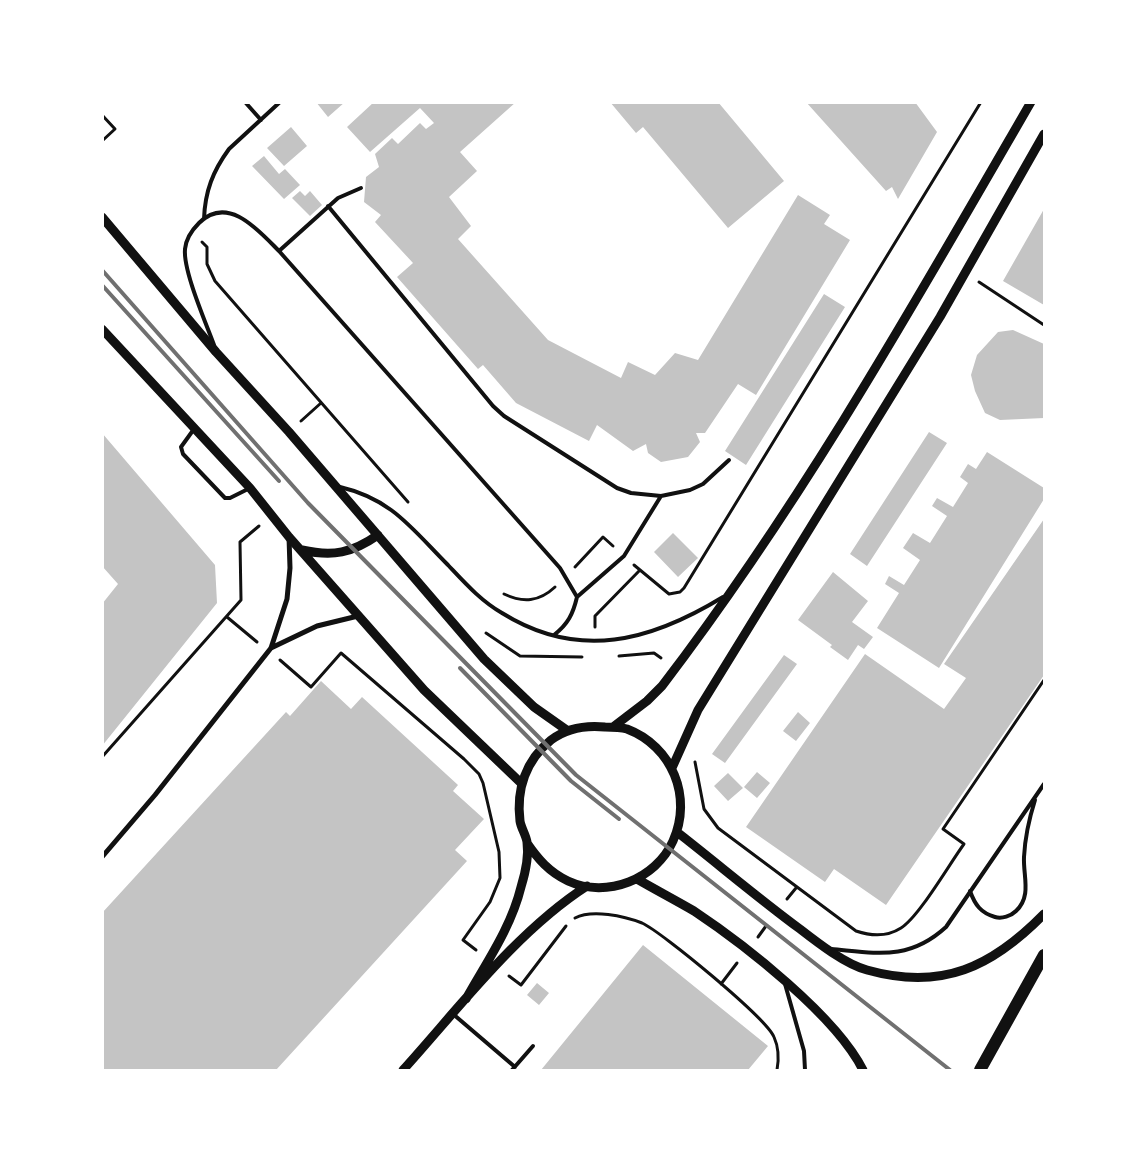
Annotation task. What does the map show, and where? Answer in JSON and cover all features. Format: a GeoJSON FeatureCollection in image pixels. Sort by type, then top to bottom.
{"type":"FeatureCollection","features":[{"type":"Feature","properties":{"kind":"main road"},"geometry":{"type":"LineString","coordinates":[[980,1070],[1044,955]]}},
{"type":"Feature","properties":{"kind":"street"},"geometry":{"type":"LineString","coordinates":[[613,727],[647,701],[662,686],[728,595],[790,503],[862,388],[1031,102]]}},
{"type":"Feature","properties":{"kind":"street"},"geometry":{"type":"LineString","coordinates":[[672,768],[698,710],[966,273],[1044,134]]}},
{"type":"Feature","properties":{"kind":"street"},"geometry":{"type":"LineString","coordinates":[[102,217],[216,352],[289,432],[484,659],[534,708],[568,731]]}},
{"type":"Feature","properties":{"kind":"street"},"geometry":{"type":"LineString","coordinates":[[102,330],[196,428],[250,488],[289,537],[424,690],[521,782]]}},
{"type":"Feature","properties":{"kind":"street"},"geometry":{"type":"LineString","coordinates":[[301,550],[321,554],[342,553],[361,546],[378,535]]}},
{"type":"Feature","properties":{"kind":"street"},"geometry":{"type":"LineString","coordinates":[[102,857],[155,795],[270,650],[287,600],[290,568],[289,537]]}},
{"type":"Feature","properties":{"kind":"street"},"geometry":{"type":"LineString","coordinates":[[270,650],[317,626],[358,616]]}},
{"type":"Feature","properties":{"kind":"street"},"geometry":{"type":"LineString","coordinates":[[586,725],[625,728],[644,737],[660,751],[672,768],[680,789],[682,810],[677,832],[668,851],[659,862],[637,879],[613,887],[587,886],[568,881],[552,872],[538,858],[527,842],[520,823],[518,803],[521,782],[539,752],[552,739],[586,725]]}},
{"type":"Feature","properties":{"kind":"street"},"geometry":{"type":"LineString","coordinates":[[677,832],[826,949],[866,970],[908,978],[951,975],[992,959],[1026,932],[1044,914]]}},
{"type":"Feature","properties":{"kind":"street"},"geometry":{"type":"LineString","coordinates":[[466,999],[515,909],[526,865],[527,842]]}},
{"type":"Feature","properties":{"kind":"street"},"geometry":{"type":"LineString","coordinates":[[637,879],[694,912],[784,982],[828,1022],[858,1060],[863,1070]]}},
{"type":"Feature","properties":{"kind":"street"},"geometry":{"type":"LineString","coordinates":[[404,1070],[466,999],[540,922],[587,886]]}},
{"type":"Feature","properties":{"kind":"lane"},"geometry":{"type":"LineString","coordinates":[[245,102],[261,120]]}},
{"type":"Feature","properties":{"kind":"lane"},"geometry":{"type":"LineString","coordinates":[[204,219],[206,195],[214,172],[229,149],[280,102]]}},
{"type":"Feature","properties":{"kind":"lane"},"geometry":{"type":"LineString","coordinates":[[279,251],[338,198],[361,188]]}},
{"type":"Feature","properties":{"kind":"lane"},"geometry":{"type":"LineString","coordinates":[[328,206],[481,393],[504,416],[617,488],[631,493],[661,496],[690,490],[703,484],[729,460]]}},
{"type":"Feature","properties":{"kind":"lane"},"geometry":{"type":"LineString","coordinates":[[216,352],[187,267],[185,249],[191,232],[204,219],[221,213],[239,216],[254,226],[279,251],[566,576],[577,597]]}},
{"type":"Feature","properties":{"kind":"lane"},"geometry":{"type":"LineString","coordinates":[[196,428],[181,447],[183,454],[225,498],[230,498],[250,488]]}},
{"type":"Feature","properties":{"kind":"lane"},"geometry":{"type":"LineString","coordinates":[[336,486],[358,491],[379,500],[398,513],[485,601],[518,622],[554,635],[596,641],[625,639],[671,626],[728,595]]}},
{"type":"Feature","properties":{"kind":"lane"},"geometry":{"type":"LineString","coordinates":[[554,635],[566,625],[574,611],[577,597],[624,556],[661,496]]}},
{"type":"Feature","properties":{"kind":"lane"},"geometry":{"type":"LineString","coordinates":[[826,949],[887,954],[904,952],[920,947],[946,927],[1044,784]]}},
{"type":"Feature","properties":{"kind":"lane"},"geometry":{"type":"LineString","coordinates":[[970,891],[975,904],[985,914],[998,918],[1012,916],[1023,905],[1026,891],[1024,858],[1027,826],[1037,796]]}},
{"type":"Feature","properties":{"kind":"lane"},"geometry":{"type":"LineString","coordinates":[[784,982],[804,1051],[805,1070]]}},
{"type":"Feature","properties":{"kind":"lane"},"geometry":{"type":"LineString","coordinates":[[453,1014],[514,1069],[533,1046]]}},
{"type":"Feature","properties":{"kind":"path"},"geometry":{"type":"LineString","coordinates":[[499,592],[521,600],[534,600],[545,596],[603,537],[669,594],[680,592],[684,588],[981,102]]}},
{"type":"Feature","properties":{"kind":"path"},"geometry":{"type":"LineString","coordinates":[[102,115],[115,129],[102,141]]}},
{"type":"Feature","properties":{"kind":"path"},"geometry":{"type":"LineString","coordinates":[[191,232],[207,247],[207,264],[215,281],[410,504]]}},
{"type":"Feature","properties":{"kind":"path"},"geometry":{"type":"LineString","coordinates":[[966,273],[1044,325]]}},
{"type":"Feature","properties":{"kind":"path"},"geometry":{"type":"LineString","coordinates":[[289,432],[321,403]]}},
{"type":"Feature","properties":{"kind":"path"},"geometry":{"type":"LineString","coordinates":[[102,757],[241,600],[240,542],[271,515]]}},
{"type":"Feature","properties":{"kind":"path"},"geometry":{"type":"LineString","coordinates":[[596,641],[595,616],[640,570]]}},
{"type":"Feature","properties":{"kind":"path"},"geometry":{"type":"LineString","coordinates":[[227,617],[270,650],[311,687],[341,653],[479,774],[483,783],[499,852],[500,878],[490,902],[463,940],[488,960]]}},
{"type":"Feature","properties":{"kind":"path"},"geometry":{"type":"LineString","coordinates":[[695,756],[704,809],[718,828],[856,931],[867,935],[890,934],[909,922],[964,844],[944,829],[1044,680]]}},
{"type":"Feature","properties":{"kind":"path"},"geometry":{"type":"LineString","coordinates":[[497,966],[521,984],[570,921],[585,914],[643,924],[721,984],[768,1026],[778,1050],[777,1070]]}},
{"type":"Feature","properties":{"kind":"building"},"geometry":{"type":"Polygon","coordinates":[[[316,102],[345,102],[328,117],[316,102]]]}},
{"type":"Feature","properties":{"kind":"building"},"geometry":{"type":"Polygon","coordinates":[[[374,102],[516,102],[460,152],[477,171],[449,197],[471,226],[458,239],[548,340],[621,378],[628,362],[655,375],[675,353],[698,360],[798,195],[830,215],[824,224],[850,240],[756,395],[738,384],[705,433],[696,433],[700,442],[688,457],[661,462],[648,453],[646,444],[633,451],[597,425],[589,441],[516,403],[483,365],[478,369],[397,277],[413,263],[375,222],[381,215],[364,202],[366,177],[379,167],[375,154],[392,138],[398,144],[420,123],[426,129],[434,123],[420,108],[370,152],[347,127],[374,102]]]}},
{"type":"Feature","properties":{"kind":"building"},"geometry":{"type":"Polygon","coordinates":[[[610,102],[718,102],[784,181],[728,228],[643,127],[636,133],[610,102]]]}},
{"type":"Feature","properties":{"kind":"building"},"geometry":{"type":"Polygon","coordinates":[[[806,102],[915,102],[937,132],[898,199],[892,187],[886,191],[806,102]]]}},
{"type":"Feature","properties":{"kind":"building"},"geometry":{"type":"Polygon","coordinates":[[[291,127],[307,146],[284,166],[267,148],[291,127]]]}},
{"type":"Feature","properties":{"kind":"building"},"geometry":{"type":"Polygon","coordinates":[[[264,156],[279,174],[285,169],[300,185],[284,199],[252,166],[264,156]]]}},
{"type":"Feature","properties":{"kind":"building"},"geometry":{"type":"Polygon","coordinates":[[[300,191],[305,196],[310,191],[322,205],[310,216],[292,198],[300,191]]]}},
{"type":"Feature","properties":{"kind":"building"},"geometry":{"type":"Polygon","coordinates":[[[1044,209],[1044,305],[1003,281],[1044,209]]]}},
{"type":"Feature","properties":{"kind":"building"},"geometry":{"type":"Polygon","coordinates":[[[824,294],[845,307],[746,465],[725,451],[824,294]]]}},
{"type":"Feature","properties":{"kind":"building"},"geometry":{"type":"Polygon","coordinates":[[[1013,330],[1044,344],[1044,418],[1000,420],[985,413],[975,391],[971,375],[977,355],[998,332],[1013,330]]]}},
{"type":"Feature","properties":{"kind":"building"},"geometry":{"type":"Polygon","coordinates":[[[929,432],[947,443],[867,566],[850,554],[929,432]]]}},
{"type":"Feature","properties":{"kind":"building"},"geometry":{"type":"Polygon","coordinates":[[[102,433],[215,565],[217,603],[102,746],[102,604],[118,584],[102,566],[102,433]]]}},
{"type":"Feature","properties":{"kind":"building"},"geometry":{"type":"Polygon","coordinates":[[[987,452],[1044,488],[1044,499],[939,668],[877,628],[899,593],[885,584],[889,576],[904,585],[920,560],[903,548],[913,533],[930,543],[947,516],[932,506],[937,498],[953,507],[968,483],[960,477],[968,464],[976,469],[987,452]]]}},
{"type":"Feature","properties":{"kind":"building"},"geometry":{"type":"Polygon","coordinates":[[[1044,519],[1044,675],[886,905],[834,869],[825,882],[746,827],[865,654],[944,709],[966,678],[944,664],[1044,519]]]}},
{"type":"Feature","properties":{"kind":"building"},"geometry":{"type":"Polygon","coordinates":[[[673,533],[698,558],[678,577],[654,552],[673,533]]]}},
{"type":"Feature","properties":{"kind":"building"},"geometry":{"type":"Polygon","coordinates":[[[833,572],[868,601],[852,622],[873,637],[864,649],[858,645],[848,660],[830,647],[832,645],[798,620],[833,572]]]}},
{"type":"Feature","properties":{"kind":"building"},"geometry":{"type":"Polygon","coordinates":[[[784,655],[797,664],[725,763],[712,754],[784,655]]]}},
{"type":"Feature","properties":{"kind":"building"},"geometry":{"type":"Polygon","coordinates":[[[321,681],[351,709],[362,697],[458,785],[453,791],[484,819],[455,850],[467,861],[276,1070],[102,1070],[102,913],[286,712],[290,716],[321,681]]]}},
{"type":"Feature","properties":{"kind":"building"},"geometry":{"type":"Polygon","coordinates":[[[798,712],[810,723],[796,741],[783,731],[798,712]]]}},
{"type":"Feature","properties":{"kind":"building"},"geometry":{"type":"Polygon","coordinates":[[[757,772],[770,783],[757,798],[744,787],[757,772]]]}},
{"type":"Feature","properties":{"kind":"building"},"geometry":{"type":"Polygon","coordinates":[[[728,773],[743,788],[728,801],[714,786],[728,773]]]}},
{"type":"Feature","properties":{"kind":"building"},"geometry":{"type":"Polygon","coordinates":[[[643,945],[768,1046],[748,1070],[541,1070],[643,945]]]}},
{"type":"Feature","properties":{"kind":"building"},"geometry":{"type":"Polygon","coordinates":[[[537,983],[549,993],[539,1005],[527,995],[537,983]]]}},
{"type":"Feature","properties":{"kind":"railway"},"geometry":{"type":"LineString","coordinates":[[102,270],[308,503],[576,775],[950,1070]]}},
{"type":"Feature","properties":{"kind":"railway"},"geometry":{"type":"LineString","coordinates":[[102,285],[279,481]]}},
{"type":"Feature","properties":{"kind":"railway"},"geometry":{"type":"LineString","coordinates":[[460,668],[571,781],[619,819]]}}]}
